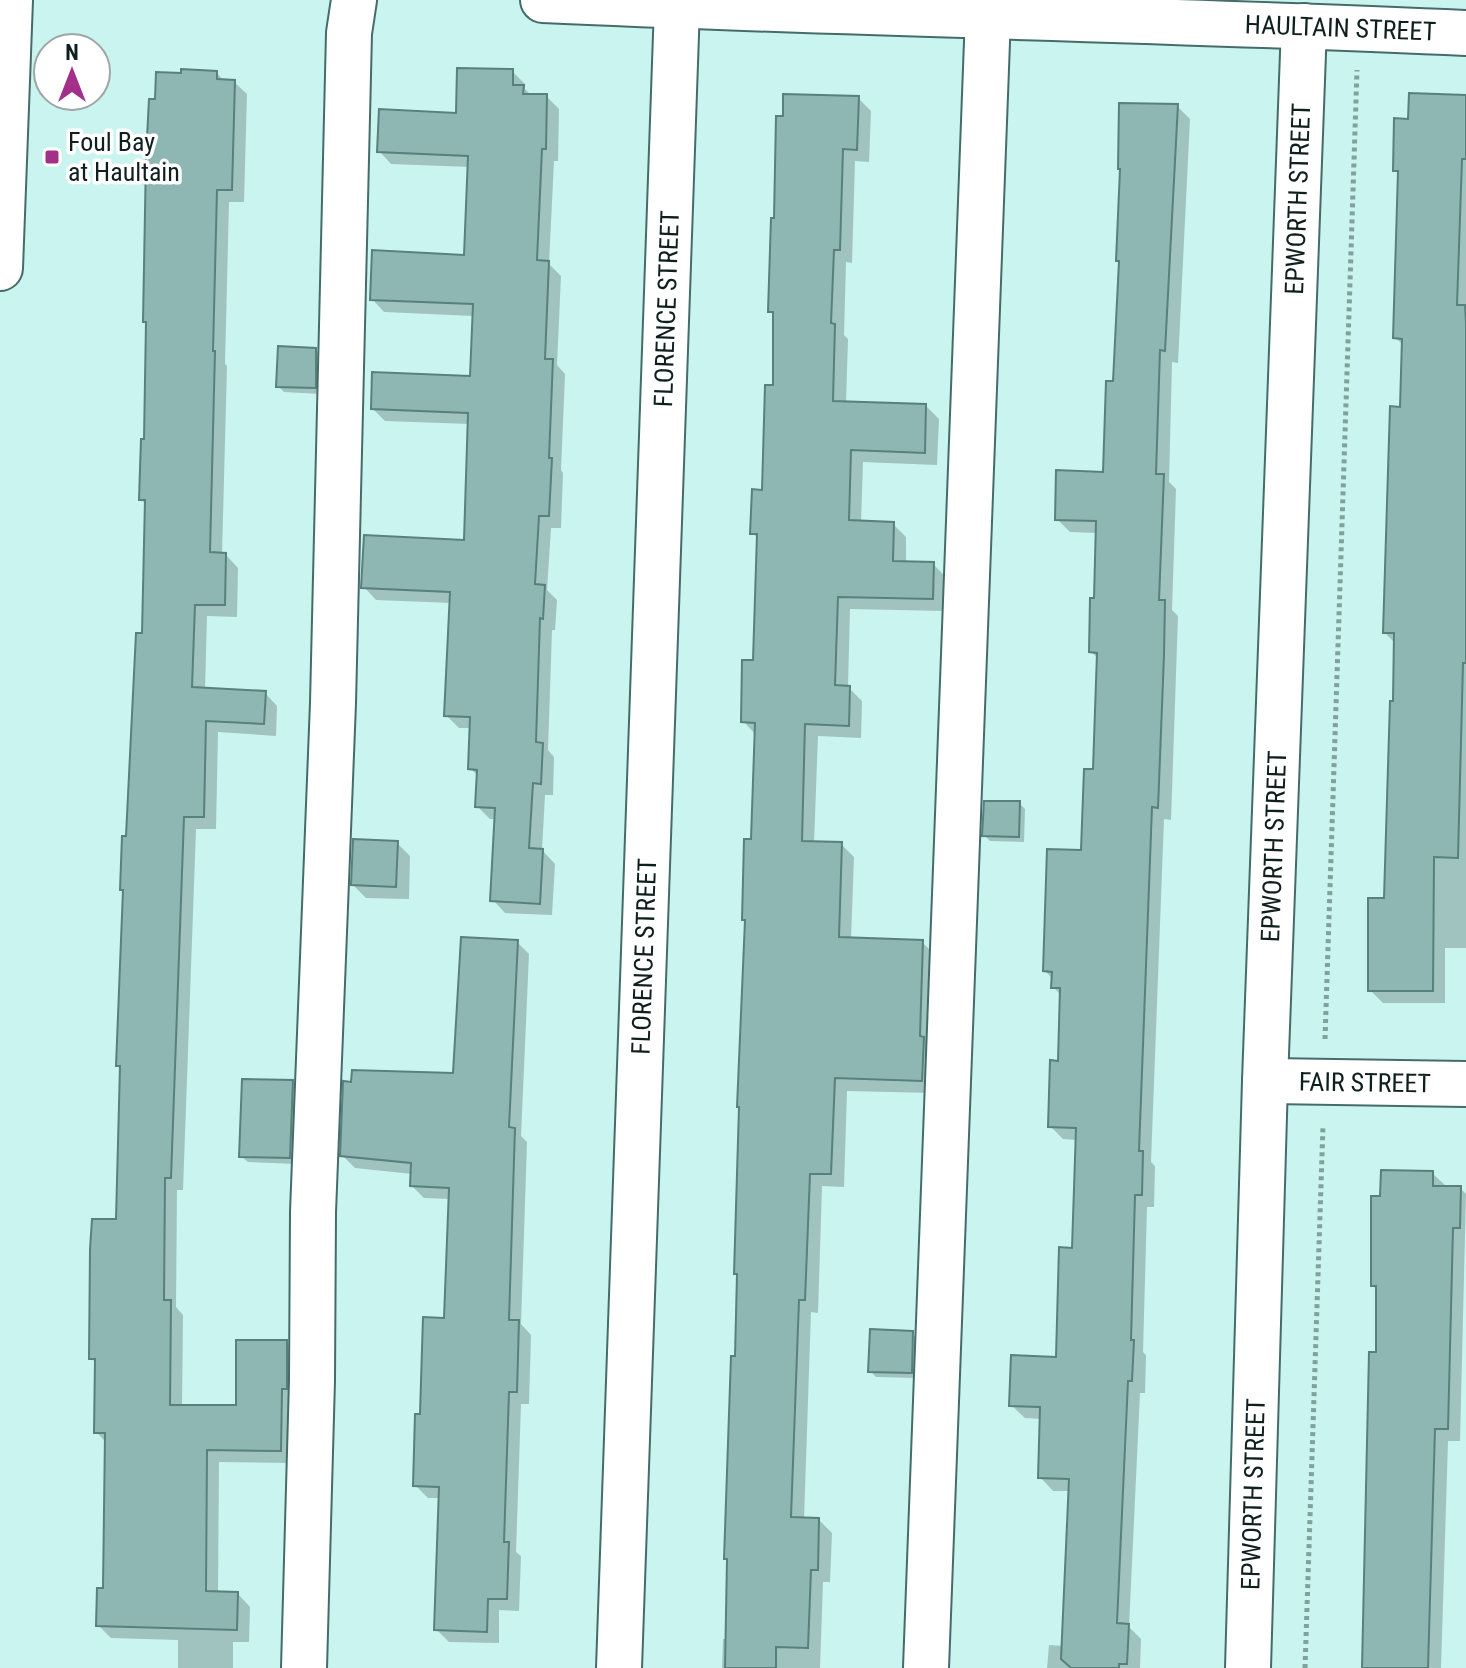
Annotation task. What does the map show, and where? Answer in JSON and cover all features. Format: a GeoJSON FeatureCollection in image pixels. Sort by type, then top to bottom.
{"type":"FeatureCollection","features":[{"type":"Feature","properties":{"kind":"street"},"geometry":{"type":"LineString","coordinates":[[0,268],[10,0]]}},
{"type":"Feature","properties":{"kind":"street"},"geometry":{"type":"LineString","coordinates":[[304,1668],[313,1212],[333,703],[349,33],[354,0]]}},
{"type":"Feature","properties":{"kind":"street","name":"HAULTAIN STREET"},"geometry":{"type":"LineString","coordinates":[[543,0],[1466,33]]}},
{"type":"Feature","properties":{"kind":"street","name":"FLORENCE STREET"},"geometry":{"type":"LineString","coordinates":[[619,1668],[677,6]]}},
{"type":"Feature","properties":{"kind":"street"},"geometry":{"type":"LineString","coordinates":[[926,1668],[988,15]]}},
{"type":"Feature","properties":{"kind":"street","name":"EPWORTH STREET"},"geometry":{"type":"LineString","coordinates":[[1248,1668],[1265,1081],[1304,26]]}},
{"type":"Feature","properties":{"kind":"street","name":"FAIR STREET"},"geometry":{"type":"LineString","coordinates":[[1265,1081],[1466,1084]]}},
{"type":"Feature","properties":{"kind":"path"},"geometry":{"type":"LineString","coordinates":[[1305,1668],[1357,69]]}},
{"type":"Feature","properties":{"kind":"building"},"geometry":{"type":"Polygon","coordinates":[[[457,68],[513,69],[513,85],[524,85],[523,94],[547,94],[537,260],[549,261],[545,359],[553,359],[549,458],[552,458],[549,516],[539,516],[535,584],[545,585],[543,619],[540,618],[536,742],[543,743],[541,784],[533,783],[529,848],[543,849],[540,904],[490,901],[495,808],[475,807],[477,770],[468,769],[470,717],[444,716],[450,592],[361,588],[364,535],[464,540],[468,413],[371,409],[372,372],[470,376],[473,304],[370,300],[372,250],[464,255],[468,156],[377,152],[379,109],[456,113],[457,68]]]}},
{"type":"Feature","properties":{"kind":"building"},"geometry":{"type":"Polygon","coordinates":[[[181,69],[217,71],[217,79],[235,80],[232,190],[217,190],[213,351],[210,552],[226,553],[225,605],[195,605],[192,687],[266,691],[264,724],[206,721],[204,817],[184,817],[171,1178],[165,1178],[164,1300],[171,1300],[170,1405],[236,1405],[236,1340],[287,1340],[287,1389],[282,1389],[281,1451],[207,1450],[206,1591],[238,1592],[237,1630],[96,1626],[97,1588],[103,1588],[105,1433],[94,1433],[95,1359],[89,1359],[90,1249],[92,1219],[116,1219],[122,836],[126,836],[136,633],[142,633],[145,500],[139,500],[141,439],[144,439],[146,322],[143,322],[149,99],[155,99],[156,72],[181,73],[181,69]]]}},
{"type":"Feature","properties":{"kind":"building"},"geometry":{"type":"Polygon","coordinates":[[[1409,93],[1466,95],[1466,159],[1462,159],[1457,305],[1465,305],[1466,323],[1466,663],[1463,663],[1458,858],[1434,857],[1433,991],[1368,991],[1368,898],[1384,898],[1390,701],[1393,701],[1394,633],[1383,633],[1390,406],[1400,407],[1402,339],[1393,338],[1398,171],[1393,171],[1394,118],[1408,119],[1409,93]]]}},
{"type":"Feature","properties":{"kind":"building"},"geometry":{"type":"Polygon","coordinates":[[[783,94],[859,96],[857,150],[843,149],[840,250],[834,250],[831,323],[835,324],[833,401],[926,404],[925,453],[851,450],[849,520],[894,522],[893,561],[934,562],[933,599],[838,597],[835,685],[850,686],[849,726],[805,724],[802,841],[842,842],[839,937],[923,940],[920,1036],[924,1037],[922,1081],[835,1078],[831,1174],[810,1174],[805,1300],[799,1300],[791,1517],[819,1518],[818,1570],[811,1570],[808,1648],[776,1647],[776,1668],[725,1668],[727,1559],[724,1559],[731,1356],[735,1356],[737,1274],[734,1274],[745,920],[742,920],[744,839],[751,839],[755,723],[741,722],[742,660],[753,660],[757,534],[750,534],[752,489],[762,490],[765,385],[773,385],[773,312],[768,312],[771,218],[774,218],[776,116],[783,116],[783,94]]]}},
{"type":"Feature","properties":{"kind":"building"},"geometry":{"type":"Polygon","coordinates":[[[1119,103],[1178,104],[1165,351],[1160,350],[1156,474],[1164,474],[1159,600],[1165,600],[1164,655],[1158,808],[1152,807],[1139,1151],[1143,1151],[1142,1195],[1135,1195],[1131,1340],[1134,1340],[1132,1381],[1128,1381],[1117,1623],[1129,1624],[1127,1664],[1119,1664],[1119,1668],[1071,1668],[1061,1659],[1069,1479],[1038,1478],[1040,1407],[1009,1406],[1011,1355],[1056,1357],[1059,1247],[1072,1248],[1076,1128],[1048,1127],[1050,1060],[1058,1061],[1060,988],[1051,988],[1052,972],[1043,971],[1047,849],[1081,850],[1084,769],[1093,769],[1097,653],[1089,652],[1096,521],[1055,520],[1056,470],[1103,472],[1106,381],[1113,381],[1119,261],[1116,261],[1119,103]]]}},
{"type":"Feature","properties":{"kind":"building"},"geometry":{"type":"Polygon","coordinates":[[[278,346],[316,348],[316,388],[276,387],[278,346]]]}},
{"type":"Feature","properties":{"kind":"building"},"geometry":{"type":"Polygon","coordinates":[[[984,801],[1020,801],[1019,837],[982,836],[984,801]]]}},
{"type":"Feature","properties":{"kind":"building"},"geometry":{"type":"Polygon","coordinates":[[[353,839],[398,841],[396,887],[351,885],[353,839]]]}},
{"type":"Feature","properties":{"kind":"building"},"geometry":{"type":"Polygon","coordinates":[[[461,937],[518,940],[509,1127],[515,1128],[509,1320],[519,1320],[517,1392],[509,1392],[504,1542],[509,1542],[507,1599],[488,1599],[487,1632],[434,1630],[439,1487],[413,1486],[415,1414],[420,1414],[423,1317],[444,1318],[449,1188],[410,1186],[411,1163],[340,1156],[343,1081],[351,1082],[352,1070],[453,1073],[461,937]]]}},
{"type":"Feature","properties":{"kind":"building"},"geometry":{"type":"Polygon","coordinates":[[[242,1079],[293,1080],[290,1158],[239,1157],[242,1079]]]}},
{"type":"Feature","properties":{"kind":"building"},"geometry":{"type":"Polygon","coordinates":[[[1381,1170],[1433,1171],[1433,1186],[1461,1186],[1460,1228],[1453,1228],[1448,1429],[1435,1429],[1428,1668],[1362,1668],[1369,1352],[1376,1352],[1376,1286],[1371,1286],[1371,1196],[1380,1196],[1381,1170]]]}},
{"type":"Feature","properties":{"kind":"building"},"geometry":{"type":"Polygon","coordinates":[[[870,1329],[913,1331],[912,1373],[868,1372],[870,1329]]]}},
{"type":"Feature","properties":{"kind":"place","name":"Foul Bay at Haultain"},"geometry":{"type":"Point","coordinates":[52,157]}}]}
